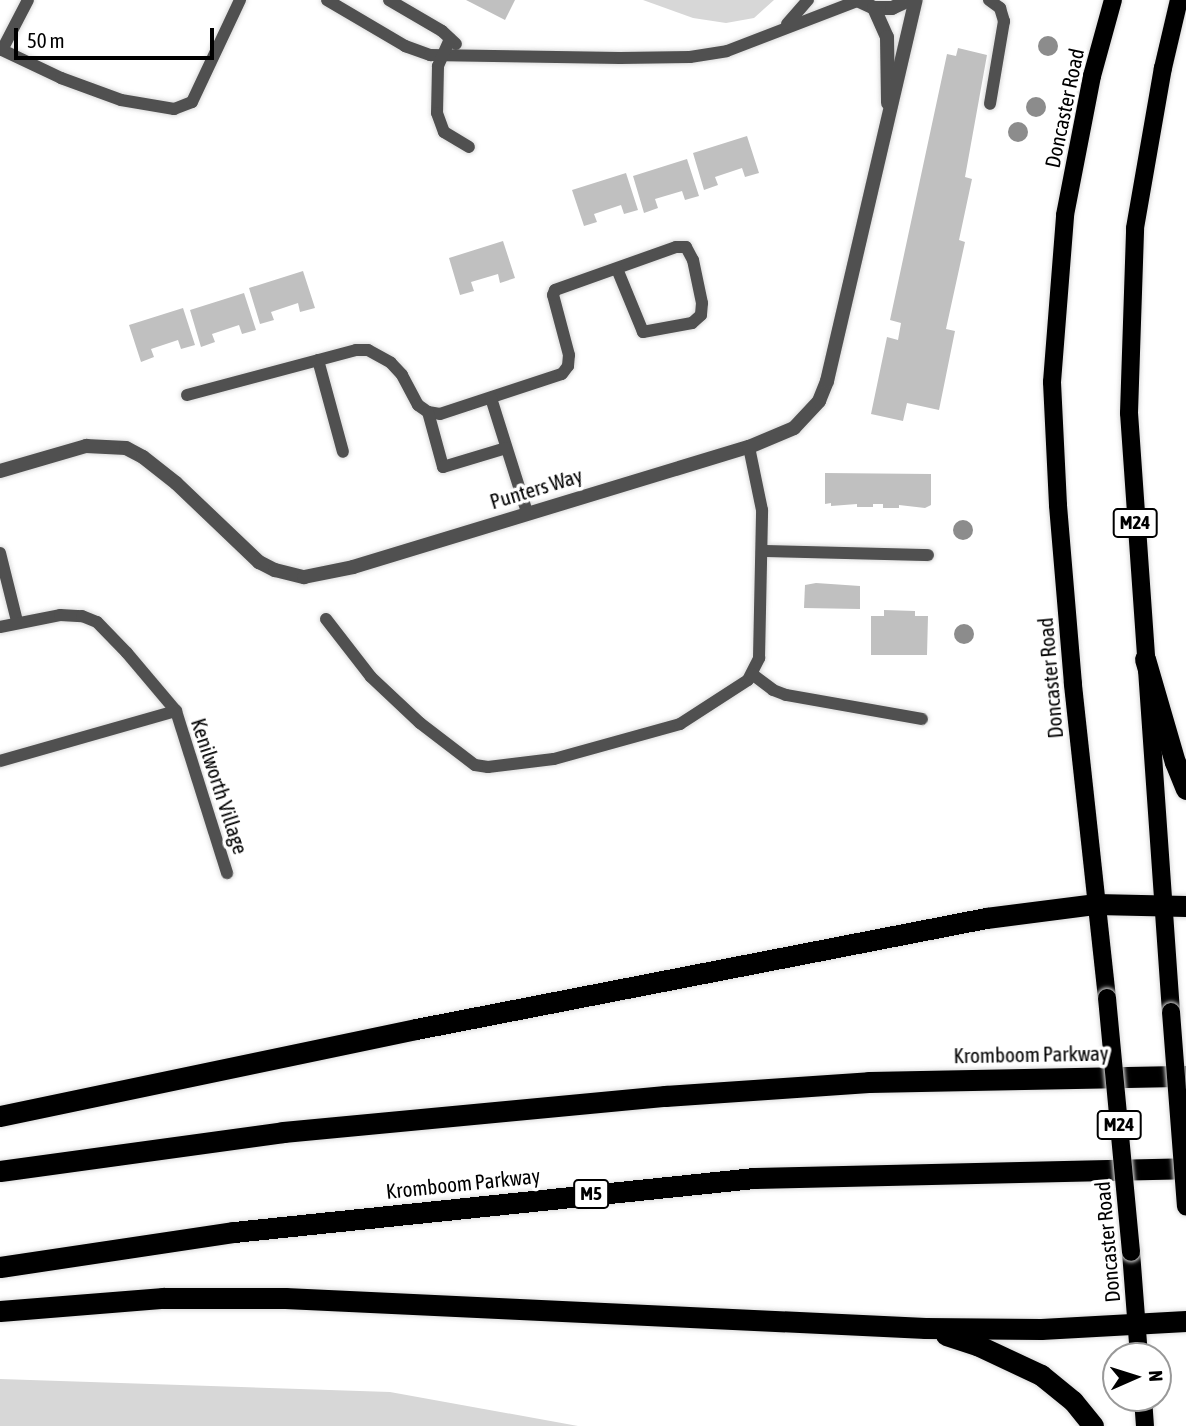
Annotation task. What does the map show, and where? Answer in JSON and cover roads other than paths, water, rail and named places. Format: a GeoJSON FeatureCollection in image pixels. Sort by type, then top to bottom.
{"type":"FeatureCollection","features":[{"type":"Feature","properties":{"kind":"highway"},"geometry":{"type":"LineString","coordinates":[[1145,659],[1175,762],[1186,789]]}},
{"type":"Feature","properties":{"kind":"highway"},"geometry":{"type":"LineString","coordinates":[[0,1116],[403,1032],[972,921],[1096,904],[1186,906]]}},
{"type":"Feature","properties":{"kind":"highway","name":"Kromboom Parkway"},"geometry":{"type":"LineString","coordinates":[[0,1171],[283,1132],[506,1108],[869,1083],[1186,1076]]}},
{"type":"Feature","properties":{"kind":"highway","name":"Kromboom Parkway"},"geometry":{"type":"LineString","coordinates":[[0,1267],[234,1232],[754,1178],[1186,1168]]}},
{"type":"Feature","properties":{"kind":"highway"},"geometry":{"type":"LineString","coordinates":[[0,1311],[163,1298],[285,1298],[926,1328],[1041,1329],[1186,1321]]}},
{"type":"Feature","properties":{"kind":"highway"},"geometry":{"type":"LineString","coordinates":[[926,1328],[977,1345],[1041,1375],[1073,1401],[1093,1426]]}},
{"type":"Feature","properties":{"kind":"main road","name":"Doncaster Road"},"geometry":{"type":"LineString","coordinates":[[1113,0],[1092,76],[1065,215],[1052,382],[1058,505],[1073,684],[1107,998],[1138,1342]]}},
{"type":"Feature","properties":{"kind":"main road","name":"M24"},"geometry":{"type":"LineString","coordinates":[[1179,0],[1163,68],[1135,228],[1129,412],[1186,1206]]}},
{"type":"Feature","properties":{"kind":"street"},"geometry":{"type":"LineString","coordinates":[[857,0],[874,8],[892,8],[909,0]]}},
{"type":"Feature","properties":{"kind":"street","name":"Punters Way"},"geometry":{"type":"LineString","coordinates":[[0,471],[86,446],[126,449],[143,457],[176,483],[259,562],[275,570],[304,577],[353,567],[527,512],[749,447],[794,428],[819,401],[827,381],[916,0]]}},
{"type":"Feature","properties":{"kind":"street","name":"Punters Way"},"geometry":{"type":"LineString","coordinates":[[874,8],[887,37],[888,111]]}},
{"type":"Feature","properties":{"kind":"lane"},"geometry":{"type":"LineString","coordinates":[[28,0],[1,49],[61,78],[121,100],[174,109],[192,102],[240,0]]}},
{"type":"Feature","properties":{"kind":"lane"},"geometry":{"type":"LineString","coordinates":[[327,0],[405,46],[443,56],[690,57],[727,51],[857,0]]}},
{"type":"Feature","properties":{"kind":"lane"},"geometry":{"type":"LineString","coordinates":[[389,0],[450,39],[468,55]]}},
{"type":"Feature","properties":{"kind":"lane"},"geometry":{"type":"LineString","coordinates":[[785,27],[808,0]]}},
{"type":"Feature","properties":{"kind":"lane"},"geometry":{"type":"LineString","coordinates":[[989,0],[1000,8],[1004,20],[990,104]]}},
{"type":"Feature","properties":{"kind":"lane"},"geometry":{"type":"LineString","coordinates":[[450,39],[436,83],[439,124],[444,132],[469,147]]}},
{"type":"Feature","properties":{"kind":"lane"},"geometry":{"type":"LineString","coordinates":[[187,395],[356,350],[368,350],[381,356],[402,375],[418,405],[428,412],[440,414],[565,372],[569,355],[554,291],[676,247],[686,247],[694,260],[702,303],[701,315],[692,323],[643,332],[617,269]]}},
{"type":"Feature","properties":{"kind":"lane"},"geometry":{"type":"LineString","coordinates":[[318,360],[343,452]]}},
{"type":"Feature","properties":{"kind":"lane"},"geometry":{"type":"LineString","coordinates":[[491,398],[527,512]]}},
{"type":"Feature","properties":{"kind":"lane"},"geometry":{"type":"LineString","coordinates":[[428,412],[443,467],[506,449]]}},
{"type":"Feature","properties":{"kind":"lane"},"geometry":{"type":"LineString","coordinates":[[326,619],[371,677],[420,723],[466,760],[480,766],[554,759],[680,724],[752,674],[759,658],[762,510],[749,447]]}},
{"type":"Feature","properties":{"kind":"lane"},"geometry":{"type":"LineString","coordinates":[[762,551],[928,555]]}},
{"type":"Feature","properties":{"kind":"lane"},"geometry":{"type":"LineString","coordinates":[[0,553],[17,621]]}},
{"type":"Feature","properties":{"kind":"lane","name":"Kenilworth Village"},"geometry":{"type":"LineString","coordinates":[[0,627],[17,621],[72,615],[97,622],[127,653],[176,711],[227,873]]}},
{"type":"Feature","properties":{"kind":"lane"},"geometry":{"type":"LineString","coordinates":[[752,674],[773,690],[786,695],[922,719]]}},
{"type":"Feature","properties":{"kind":"lane","name":"Kenilworth Village"},"geometry":{"type":"LineString","coordinates":[[0,761],[176,711]]}}]}
